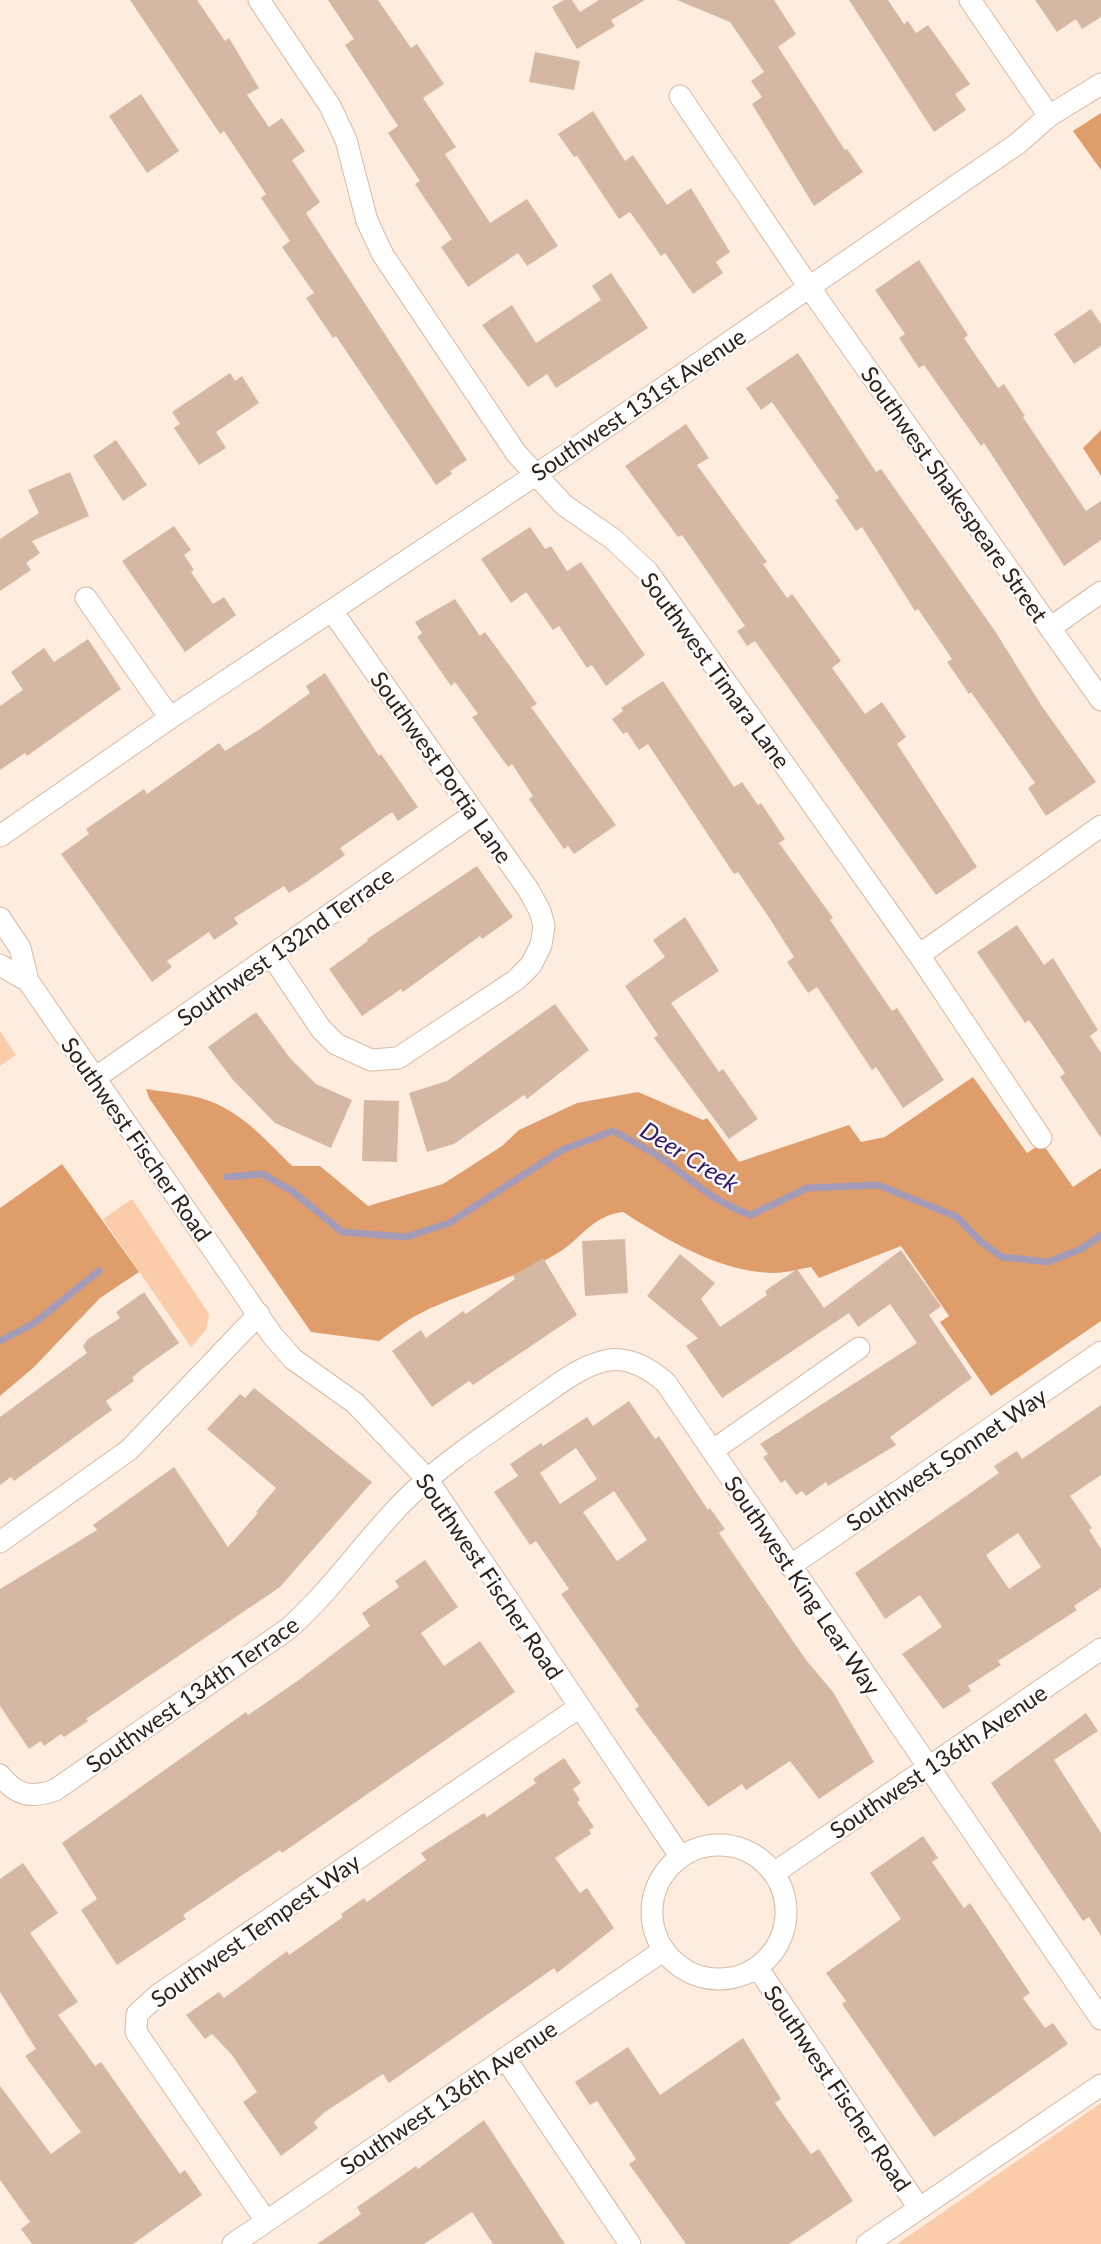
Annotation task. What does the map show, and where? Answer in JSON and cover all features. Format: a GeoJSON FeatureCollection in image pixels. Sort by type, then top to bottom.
{"type":"FeatureCollection","features":[{"type":"Feature","properties":{"kind":"street","name":"Southwest Timara Lane"},"geometry":{"type":"LineString","coordinates":[[259,0],[330,106],[346,140],[366,221],[383,255],[516,453],[564,505],[613,539],[648,572],[919,955],[1041,1138]]}},
{"type":"Feature","properties":{"kind":"street"},"geometry":{"type":"LineString","coordinates":[[970,0],[1049,116]]}},
{"type":"Feature","properties":{"kind":"street","name":"Southwest 131st Avenue"},"geometry":{"type":"LineString","coordinates":[[0,836],[170,718],[809,288],[1017,144],[1049,116],[1101,84]]}},
{"type":"Feature","properties":{"kind":"street","name":"Southwest Shakespeare Street"},"geometry":{"type":"LineString","coordinates":[[680,96],[809,288],[1101,701]]}},
{"type":"Feature","properties":{"kind":"street"},"geometry":{"type":"LineString","coordinates":[[1050,628],[1101,592]]}},
{"type":"Feature","properties":{"kind":"street"},"geometry":{"type":"LineString","coordinates":[[86,598],[170,718]]}},
{"type":"Feature","properties":{"kind":"street","name":"Southwest Portia Lane"},"geometry":{"type":"LineString","coordinates":[[272,956],[328,1037],[362,1057],[388,1060],[407,1055],[516,980],[537,955],[544,926],[540,911],[528,889],[332,611]]}},
{"type":"Feature","properties":{"kind":"street","name":"Southwest 132nd Terrace"},"geometry":{"type":"LineString","coordinates":[[95,1078],[474,814]]}},
{"type":"Feature","properties":{"kind":"street"},"geometry":{"type":"LineString","coordinates":[[919,955],[1101,826]]}},
{"type":"Feature","properties":{"kind":"street","name":"Southwest Fischer Road"},"geometry":{"type":"LineString","coordinates":[[0,918],[20,948],[28,981],[259,1314],[293,1359],[355,1403],[427,1479],[680,1857]]}},
{"type":"Feature","properties":{"kind":"street","name":"Southwest Fischer Road"},"geometry":{"type":"LineString","coordinates":[[0,965],[28,981]]}},
{"type":"Feature","properties":{"kind":"street"},"geometry":{"type":"LineString","coordinates":[[0,1542],[129,1450],[259,1314]]}},
{"type":"Feature","properties":{"kind":"street"},"geometry":{"type":"LineString","coordinates":[[712,1451],[859,1348]]}},
{"type":"Feature","properties":{"kind":"street","name":"Southwest Sonnet Way"},"geometry":{"type":"LineString","coordinates":[[790,1566],[1101,1352]]}},
{"type":"Feature","properties":{"kind":"street","name":"Southwest King Lear Way"},"geometry":{"type":"LineString","coordinates":[[427,1479],[582,1369],[610,1360],[629,1361],[649,1368],[666,1383],[1101,2019]]}},
{"type":"Feature","properties":{"kind":"street","name":"Southwest 134th Terrace"},"geometry":{"type":"LineString","coordinates":[[0,1775],[17,1792],[28,1796],[55,1790],[288,1629],[313,1608],[401,1505],[427,1479]]}},
{"type":"Feature","properties":{"kind":"street","name":"Southwest 136th Avenue"},"geometry":{"type":"LineString","coordinates":[[774,1873],[1101,1649]]}},
{"type":"Feature","properties":{"kind":"street","name":"Southwest Tempest Way"},"geometry":{"type":"LineString","coordinates":[[266,2221],[136,2032],[137,2014],[158,1995],[578,1708]]}},
{"type":"Feature","properties":{"kind":"street"},"geometry":{"type":"LineString","coordinates":[[708,1845],[731,1846],[755,1854],[774,1873],[785,1896],[786,1922],[775,1949],[757,1967],[732,1978],[706,1978],[683,1968],[664,1950],[653,1924],[653,1898],[664,1874],[680,1857],[708,1845]]}},
{"type":"Feature","properties":{"kind":"street","name":"Southwest 136th Avenue"},"geometry":{"type":"LineString","coordinates":[[233,2244],[664,1950]]}},
{"type":"Feature","properties":{"kind":"street","name":"Southwest Fischer Road"},"geometry":{"type":"LineString","coordinates":[[757,1967],[919,2208]]}},
{"type":"Feature","properties":{"kind":"street"},"geometry":{"type":"LineString","coordinates":[[505,2058],[630,2244]]}},
{"type":"Feature","properties":{"kind":"street"},"geometry":{"type":"LineString","coordinates":[[867,2244],[1101,2085]]}},
{"type":"Feature","properties":{"kind":"shaded area"},"geometry":{"type":"Polygon","coordinates":[[[1101,113],[1101,170],[1073,131],[1101,113]]]}},
{"type":"Feature","properties":{"kind":"shaded area"},"geometry":{"type":"Polygon","coordinates":[[[1101,430],[1101,476],[1083,448],[1101,430]]]}},
{"type":"Feature","properties":{"kind":"shaded area"},"geometry":{"type":"Polygon","coordinates":[[[0,1031],[16,1055],[0,1066],[0,1031]]]}},
{"type":"Feature","properties":{"kind":"shaded area"},"geometry":{"type":"Polygon","coordinates":[[[973,1077],[1027,1153],[1042,1143],[1073,1187],[1101,1168],[1101,1321],[991,1396],[940,1322],[949,1316],[901,1246],[819,1278],[811,1267],[778,1273],[753,1271],[733,1267],[695,1253],[623,1212],[604,1217],[544,1261],[419,1314],[379,1341],[311,1332],[149,1098],[146,1089],[193,1096],[227,1109],[272,1145],[292,1166],[320,1166],[368,1206],[443,1184],[502,1146],[519,1130],[577,1103],[638,1092],[703,1120],[707,1118],[739,1162],[849,1125],[861,1142],[885,1137],[973,1077]]]}},
{"type":"Feature","properties":{"kind":"shaded area"},"geometry":{"type":"Polygon","coordinates":[[[62,1164],[139,1272],[100,1298],[33,1368],[0,1396],[0,1208],[62,1164]]]}},
{"type":"Feature","properties":{"kind":"shaded area"},"geometry":{"type":"Polygon","coordinates":[[[132,1199],[209,1314],[206,1330],[191,1347],[103,1219],[132,1199]]]}},
{"type":"Feature","properties":{"kind":"shaded area"},"geometry":{"type":"Polygon","coordinates":[[[1101,2103],[1101,2244],[897,2244],[1101,2103]]]}},
{"type":"Feature","properties":{"kind":"building"},"geometry":{"type":"Polygon","coordinates":[[[130,0],[197,0],[225,41],[229,38],[259,88],[247,95],[269,127],[282,118],[305,151],[292,160],[320,202],[306,213],[467,460],[450,471],[452,474],[436,485],[336,336],[333,338],[306,298],[314,293],[282,247],[290,241],[261,198],[266,194],[224,131],[220,134],[130,0]]]}},
{"type":"Feature","properties":{"kind":"building"},"geometry":{"type":"Polygon","coordinates":[[[328,0],[378,0],[411,48],[417,44],[444,84],[423,98],[456,147],[445,154],[490,223],[527,199],[558,246],[527,266],[518,253],[468,287],[441,247],[452,239],[415,184],[420,181],[388,133],[398,126],[345,45],[354,39],[328,0]]]}},
{"type":"Feature","properties":{"kind":"building"},"geometry":{"type":"Polygon","coordinates":[[[564,0],[572,0],[580,12],[599,0],[645,0],[611,20],[615,26],[577,49],[552,7],[564,0]]]}},
{"type":"Feature","properties":{"kind":"building"},"geometry":{"type":"Polygon","coordinates":[[[677,0],[774,0],[796,34],[778,47],[845,150],[847,149],[863,172],[814,206],[752,104],[762,97],[751,81],[764,72],[730,22],[677,0]]]}},
{"type":"Feature","properties":{"kind":"building"},"geometry":{"type":"Polygon","coordinates":[[[849,0],[888,0],[904,24],[908,21],[916,33],[928,25],[970,84],[955,94],[966,110],[934,132],[849,0]]]}},
{"type":"Feature","properties":{"kind":"building"},"geometry":{"type":"Polygon","coordinates":[[[1035,0],[1101,0],[1101,17],[1082,29],[1076,19],[1057,32],[1035,0]]]}},
{"type":"Feature","properties":{"kind":"building"},"geometry":{"type":"Polygon","coordinates":[[[535,52],[580,61],[574,90],[529,82],[535,52]]]}},
{"type":"Feature","properties":{"kind":"building"},"geometry":{"type":"Polygon","coordinates":[[[141,94],[179,151],[147,173],[109,116],[141,94]]]}},
{"type":"Feature","properties":{"kind":"building"},"geometry":{"type":"Polygon","coordinates":[[[593,111],[625,161],[633,155],[667,205],[691,188],[730,252],[716,262],[723,273],[693,294],[665,253],[661,256],[630,212],[619,219],[577,156],[574,157],[558,134],[593,111]]]}},
{"type":"Feature","properties":{"kind":"building"},"geometry":{"type":"Polygon","coordinates":[[[919,260],[968,335],[964,338],[998,388],[1004,384],[1086,511],[1101,501],[1101,540],[1064,566],[984,443],[981,446],[924,365],[919,368],[899,338],[905,334],[875,290],[919,260]]]}},
{"type":"Feature","properties":{"kind":"building"},"geometry":{"type":"Polygon","coordinates":[[[611,273],[648,328],[556,388],[547,374],[528,387],[482,325],[512,305],[536,343],[601,300],[592,286],[611,273]]]}},
{"type":"Feature","properties":{"kind":"building"},"geometry":{"type":"Polygon","coordinates":[[[1091,309],[1101,324],[1101,346],[1074,364],[1054,334],[1091,309]]]}},
{"type":"Feature","properties":{"kind":"building"},"geometry":{"type":"Polygon","coordinates":[[[798,353],[876,472],[881,469],[995,631],[1041,705],[1096,782],[1046,816],[1028,788],[1035,783],[947,662],[952,659],[918,609],[915,611],[862,527],[856,531],[835,500],[839,498],[772,402],[761,410],[746,388],[798,353]]]}},
{"type":"Feature","properties":{"kind":"building"},"geometry":{"type":"Polygon","coordinates":[[[230,373],[235,381],[242,376],[259,403],[216,432],[226,448],[199,465],[174,428],[180,424],[172,412],[230,373]]]}},
{"type":"Feature","properties":{"kind":"building"},"geometry":{"type":"Polygon","coordinates":[[[686,424],[709,458],[697,465],[767,562],[763,564],[787,598],[792,594],[841,661],[832,668],[865,714],[882,702],[906,737],[897,744],[977,867],[936,895],[755,641],[747,646],[737,631],[745,626],[682,535],[678,537],[625,466],[686,424]]]}},
{"type":"Feature","properties":{"kind":"building"},"geometry":{"type":"Polygon","coordinates":[[[116,440],[147,485],[123,501],[93,456],[116,440]]]}},
{"type":"Feature","properties":{"kind":"building"},"geometry":{"type":"Polygon","coordinates":[[[70,472],[89,516],[32,541],[40,553],[26,563],[31,570],[0,591],[0,539],[39,513],[28,490],[70,472]]]}},
{"type":"Feature","properties":{"kind":"building"},"geometry":{"type":"Polygon","coordinates":[[[174,526],[191,550],[184,555],[194,570],[191,572],[213,604],[224,597],[236,615],[185,652],[122,561],[174,526]]]}},
{"type":"Feature","properties":{"kind":"building"},"geometry":{"type":"Polygon","coordinates":[[[530,527],[545,549],[551,546],[567,571],[581,562],[645,655],[606,686],[592,665],[587,668],[559,626],[553,630],[526,592],[511,603],[481,559],[530,527]]]}},
{"type":"Feature","properties":{"kind":"building"},"geometry":{"type":"Polygon","coordinates":[[[455,599],[480,636],[485,632],[515,673],[537,704],[531,707],[616,825],[574,854],[568,846],[564,849],[529,799],[533,796],[512,764],[508,767],[472,717],[478,714],[455,682],[451,686],[417,637],[422,633],[415,622],[455,599]]]}},
{"type":"Feature","properties":{"kind":"building"},"geometry":{"type":"Polygon","coordinates":[[[88,639],[121,689],[27,756],[25,753],[0,770],[0,706],[23,690],[11,672],[44,648],[54,662],[88,639]]]}},
{"type":"Feature","properties":{"kind":"building"},"geometry":{"type":"Polygon","coordinates":[[[325,673],[379,756],[381,754],[418,807],[398,821],[392,812],[340,848],[345,855],[289,893],[284,886],[234,918],[238,924],[214,940],[209,932],[167,961],[172,967],[152,982],[61,854],[89,834],[86,829],[144,789],[147,794],[219,743],[225,751],[260,729],[310,693],[306,686],[325,673]]]}},
{"type":"Feature","properties":{"kind":"building"},"geometry":{"type":"Polygon","coordinates":[[[663,681],[734,787],[742,782],[758,805],[761,803],[785,839],[779,843],[833,918],[830,920],[892,1011],[897,1008],[944,1080],[903,1108],[876,1067],[872,1070],[817,987],[808,993],[787,962],[794,957],[768,916],[738,872],[734,874],[648,744],[639,750],[627,732],[623,734],[612,719],[623,711],[621,708],[663,681]]]}},
{"type":"Feature","properties":{"kind":"building"},"geometry":{"type":"Polygon","coordinates":[[[477,866],[513,917],[482,939],[480,936],[403,992],[401,989],[362,1016],[329,969],[368,941],[367,939],[477,866]]]}},
{"type":"Feature","properties":{"kind":"building"},"geometry":{"type":"Polygon","coordinates":[[[685,917],[719,971],[671,1003],[719,1072],[723,1069],[758,1119],[729,1139],[654,1038],[658,1035],[625,986],[665,957],[653,940],[685,917]]]}},
{"type":"Feature","properties":{"kind":"building"},"geometry":{"type":"Polygon","coordinates":[[[1017,925],[1044,965],[1053,958],[1098,1030],[1090,1036],[1101,1053],[1101,1138],[1060,1077],[1065,1073],[1029,1020],[1025,1023],[977,952],[1017,925]]]}},
{"type":"Feature","properties":{"kind":"building"},"geometry":{"type":"Polygon","coordinates":[[[555,1004],[589,1050],[527,1099],[524,1095],[454,1144],[427,1152],[409,1093],[447,1081],[555,1004]]]}},
{"type":"Feature","properties":{"kind":"building"},"geometry":{"type":"Polygon","coordinates":[[[256,1012],[290,1058],[316,1084],[352,1100],[331,1148],[275,1123],[233,1080],[208,1047],[256,1012]]]}},
{"type":"Feature","properties":{"kind":"building"},"geometry":{"type":"Polygon","coordinates":[[[364,1100],[399,1101],[397,1162],[362,1161],[364,1100]]]}},
{"type":"Feature","properties":{"kind":"building"},"geometry":{"type":"Polygon","coordinates":[[[625,1239],[628,1293],[585,1296],[582,1241],[625,1239]]]}},
{"type":"Feature","properties":{"kind":"building"},"geometry":{"type":"Polygon","coordinates":[[[901,1250],[941,1306],[929,1315],[972,1378],[890,1437],[896,1445],[828,1486],[826,1482],[806,1496],[802,1491],[796,1495],[785,1480],[781,1483],[763,1457],[768,1454],[760,1444],[917,1343],[890,1304],[858,1327],[849,1313],[722,1398],[686,1346],[698,1338],[647,1296],[680,1254],[715,1283],[701,1299],[720,1327],[767,1295],[765,1291],[797,1269],[824,1308],[901,1250]]]}},
{"type":"Feature","properties":{"kind":"building"},"geometry":{"type":"Polygon","coordinates":[[[543,1258],[577,1315],[473,1385],[469,1381],[432,1407],[392,1351],[421,1330],[426,1338],[463,1311],[466,1314],[515,1279],[513,1276],[543,1258]]]}},
{"type":"Feature","properties":{"kind":"building"},"geometry":{"type":"Polygon","coordinates":[[[144,1292],[179,1343],[142,1369],[132,1378],[134,1381],[106,1401],[112,1410],[14,1481],[11,1477],[0,1485],[0,1417],[87,1353],[83,1346],[88,1339],[120,1318],[116,1312],[144,1292]]]}},
{"type":"Feature","properties":{"kind":"building"},"geometry":{"type":"Polygon","coordinates":[[[254,1388],[372,1482],[280,1587],[86,1719],[88,1721],[64,1737],[61,1734],[44,1746],[41,1741],[29,1749],[0,1706],[0,1589],[97,1530],[93,1525],[174,1467],[228,1547],[276,1488],[207,1429],[240,1394],[245,1398],[254,1388]]]}},
{"type":"Feature","properties":{"kind":"building"},"geometry":{"type":"Polygon","coordinates":[[[629,1401],[655,1439],[659,1436],[708,1510],[710,1508],[725,1529],[719,1533],[806,1660],[833,1692],[874,1762],[819,1799],[790,1761],[746,1790],[742,1784],[708,1807],[635,1709],[639,1706],[561,1594],[569,1589],[536,1541],[530,1545],[494,1492],[518,1476],[510,1464],[541,1443],[543,1446],[587,1417],[593,1426],[629,1401]],[[576,1448],[540,1473],[560,1504],[597,1479],[576,1448]],[[614,1491],[583,1512],[617,1561],[647,1540],[614,1491]]]}},
{"type":"Feature","properties":{"kind":"building"},"geometry":{"type":"Polygon","coordinates":[[[1101,1405],[1101,1475],[1070,1496],[1092,1528],[1089,1530],[1101,1549],[1101,1588],[1074,1606],[1077,1610],[998,1661],[1001,1665],[968,1686],[971,1691],[943,1709],[902,1654],[942,1627],[920,1595],[885,1619],[855,1573],[999,1473],[994,1466],[1017,1451],[1022,1459],[1101,1405]],[[1018,1533],[986,1555],[1009,1589],[1041,1567],[1018,1533]]]}},
{"type":"Feature","properties":{"kind":"building"},"geometry":{"type":"Polygon","coordinates":[[[425,1560],[458,1607],[421,1633],[444,1666],[480,1641],[515,1692],[282,1853],[280,1850],[183,1915],[186,1919],[117,1965],[81,1910],[97,1899],[62,1843],[246,1712],[248,1715],[296,1682],[370,1626],[362,1613],[399,1587],[395,1581],[425,1560]]]}},
{"type":"Feature","properties":{"kind":"building"},"geometry":{"type":"Polygon","coordinates":[[[1086,1713],[1098,1731],[1054,1760],[1101,1833],[1101,1936],[1089,1917],[1083,1921],[991,1783],[1086,1713]]]}},
{"type":"Feature","properties":{"kind":"building"},"geometry":{"type":"Polygon","coordinates":[[[564,1758],[581,1783],[573,1789],[580,1800],[577,1802],[594,1827],[589,1830],[591,1834],[555,1858],[580,1893],[587,1888],[614,1928],[557,1973],[554,1968],[389,2083],[383,2074],[325,2112],[314,2122],[318,2128],[281,2156],[243,2102],[257,2092],[232,2055],[212,2034],[205,2039],[186,2015],[219,1992],[224,1998],[287,1951],[289,1955],[343,1917],[341,1914],[364,1898],[367,1902],[426,1860],[421,1853],[484,1813],[487,1817],[536,1783],[533,1779],[564,1758]]]}},
{"type":"Feature","properties":{"kind":"building"},"geometry":{"type":"Polygon","coordinates":[[[923,1836],[938,1858],[932,1862],[964,1908],[970,1903],[1030,1993],[1023,1998],[1045,2028],[1053,2023],[1068,2044],[934,2137],[842,2004],[846,2001],[826,1973],[901,1919],[870,1873],[923,1836]]]}},
{"type":"Feature","properties":{"kind":"building"},"geometry":{"type":"Polygon","coordinates":[[[23,1863],[58,1913],[30,1933],[78,2002],[58,2015],[95,2066],[101,2062],[180,2174],[185,2170],[202,2195],[133,2244],[32,2244],[21,2229],[30,2222],[0,2180],[0,2086],[51,2154],[81,2132],[25,2056],[36,2049],[0,1992],[0,1879],[23,1863]]]}},
{"type":"Feature","properties":{"kind":"building"},"geometry":{"type":"Polygon","coordinates":[[[743,2038],[781,2099],[775,2103],[811,2154],[819,2149],[853,2201],[789,2244],[686,2244],[629,2164],[636,2159],[597,2101],[590,2105],[575,2082],[628,2047],[660,2095],[743,2038]]]}},
{"type":"Feature","properties":{"kind":"building"},"geometry":{"type":"Polygon","coordinates":[[[484,2120],[565,2244],[493,2244],[472,2212],[424,2244],[317,2244],[361,2214],[357,2207],[416,2166],[418,2169],[484,2120]]]}},
{"type":"Feature","properties":{"kind":"waterway","name":"Deer Creek"},"geometry":{"type":"LineString","coordinates":[[227,1177],[263,1174],[292,1191],[342,1232],[406,1237],[449,1223],[562,1150],[613,1131],[656,1155],[714,1197],[751,1215],[807,1188],[878,1185],[957,1217],[981,1242],[1002,1257],[1048,1262],[1081,1249],[1101,1235]]}},
{"type":"Feature","properties":{"kind":"waterway","name":"Deer Creek"},"geometry":{"type":"LineString","coordinates":[[0,1341],[33,1324],[99,1271]]}}]}
